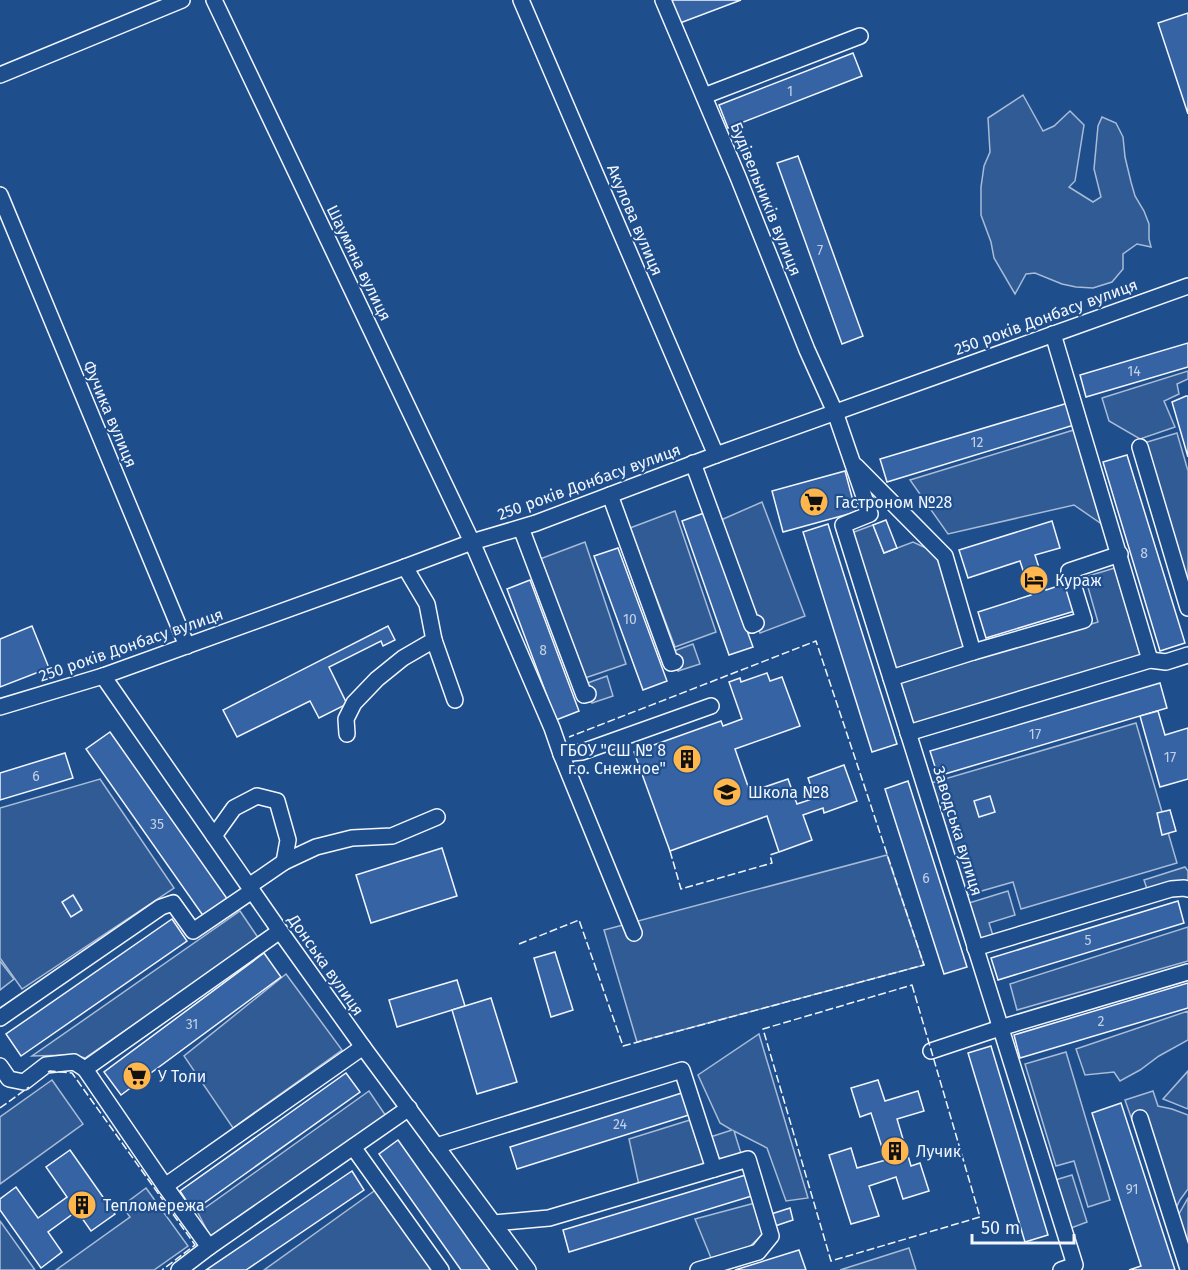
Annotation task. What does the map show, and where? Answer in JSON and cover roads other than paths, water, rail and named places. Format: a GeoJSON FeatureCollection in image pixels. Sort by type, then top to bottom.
{"type":"FeatureCollection","features":[{"type":"Feature","properties":{"kind":"street"},"geometry":{"type":"LineString","coordinates":[[0,75],[182,0]]}},
{"type":"Feature","properties":{"kind":"street","name":"Шаумяна вулиця"},"geometry":{"type":"LineString","coordinates":[[214,0],[472,542],[548,718],[634,933]]}},
{"type":"Feature","properties":{"kind":"street","name":"Акулова вулиця"},"geometry":{"type":"LineString","coordinates":[[521,0],[716,455]]}},
{"type":"Feature","properties":{"kind":"street","name":"Будівельників вулиця"},"geometry":{"type":"LineString","coordinates":[[663,0],[807,350],[835,412]]}},
{"type":"Feature","properties":{"kind":"street"},"geometry":{"type":"LineString","coordinates":[[704,96],[860,36]]}},
{"type":"Feature","properties":{"kind":"street","name":"Фучика вулиця"},"geometry":{"type":"LineString","coordinates":[[0,195],[187,646]]}},
{"type":"Feature","properties":{"kind":"street","name":"250 років Донбасу вулиця"},"geometry":{"type":"LineString","coordinates":[[0,706],[103,676],[472,542],[521,528],[693,463],[1188,286]]}},
{"type":"Feature","properties":{"kind":"street"},"geometry":{"type":"LineString","coordinates":[[1053,334],[1150,660]]}},
{"type":"Feature","properties":{"kind":"street","name":"Заводська вулиця"},"geometry":{"type":"LineString","coordinates":[[835,412],[870,514],[843,525],[1000,1028],[1068,1232],[1074,1265],[1061,1270]]}},
{"type":"Feature","properties":{"kind":"street"},"geometry":{"type":"LineString","coordinates":[[1140,447],[1188,608]]}},
{"type":"Feature","properties":{"kind":"street"},"geometry":{"type":"LineString","coordinates":[[852,462],[945,556],[973,652]]}},
{"type":"Feature","properties":{"kind":"street"},"geometry":{"type":"LineString","coordinates":[[693,463],[752,625],[756,623]]}},
{"type":"Feature","properties":{"kind":"street"},"geometry":{"type":"LineString","coordinates":[[610,495],[671,663],[675,662]]}},
{"type":"Feature","properties":{"kind":"street"},"geometry":{"type":"LineString","coordinates":[[521,528],[584,695],[588,694]]}},
{"type":"Feature","properties":{"kind":"street"},"geometry":{"type":"LineString","coordinates":[[891,678],[1084,620],[1070,571],[1120,554]]}},
{"type":"Feature","properties":{"kind":"street"},"geometry":{"type":"LineString","coordinates":[[405,567],[427,604],[434,640],[455,700]]}},
{"type":"Feature","properties":{"kind":"street"},"geometry":{"type":"LineString","coordinates":[[347,734],[346,719],[354,703],[377,679],[403,658],[434,640]]}},
{"type":"Feature","properties":{"kind":"street"},"geometry":{"type":"LineString","coordinates":[[908,733],[1150,660],[1166,663],[1188,656]]}},
{"type":"Feature","properties":{"kind":"street","name":"Донська вулиця"},"geometry":{"type":"LineString","coordinates":[[103,676],[280,931],[528,1270]]}},
{"type":"Feature","properties":{"kind":"street"},"geometry":{"type":"LineString","coordinates":[[561,754],[582,752],[711,706]]}},
{"type":"Feature","properties":{"kind":"street"},"geometry":{"type":"LineString","coordinates":[[214,836],[234,808],[257,796],[278,801],[288,840],[284,862]]}},
{"type":"Feature","properties":{"kind":"street"},"geometry":{"type":"LineString","coordinates":[[0,1018],[161,907],[173,903],[193,931],[284,862],[316,847],[352,838],[392,836],[437,817]]}},
{"type":"Feature","properties":{"kind":"street"},"geometry":{"type":"LineString","coordinates":[[975,948],[1172,889],[1188,890]]}},
{"type":"Feature","properties":{"kind":"street"},"geometry":{"type":"LineString","coordinates":[[86,1069],[280,931]]}},
{"type":"Feature","properties":{"kind":"street"},"geometry":{"type":"LineString","coordinates":[[931,1051],[1188,972]]}},
{"type":"Feature","properties":{"kind":"street"},"geometry":{"type":"LineString","coordinates":[[165,1186],[363,1047]]}},
{"type":"Feature","properties":{"kind":"street"},"geometry":{"type":"LineString","coordinates":[[0,1066],[9,1079],[24,1082],[46,1065],[74,1062],[86,1069],[209,1247]]}},
{"type":"Feature","properties":{"kind":"street"},"geometry":{"type":"LineString","coordinates":[[436,1146],[682,1070],[714,1169]]}},
{"type":"Feature","properties":{"kind":"street"},"geometry":{"type":"LineString","coordinates":[[179,1270],[409,1108]]}},
{"type":"Feature","properties":{"kind":"street"},"geometry":{"type":"LineString","coordinates":[[1140,1118],[1188,1269]]}},
{"type":"Feature","properties":{"kind":"street"},"geometry":{"type":"LineString","coordinates":[[353,1147],[441,1270]]}},
{"type":"Feature","properties":{"kind":"street"},"geometry":{"type":"LineString","coordinates":[[494,1223],[549,1218],[748,1159],[771,1236],[758,1252],[698,1270]]}},
{"type":"Feature","properties":{"kind":"place","name":"Гастроном №28"},"geometry":{"type":"Point","coordinates":[814,502]}},
{"type":"Feature","properties":{"kind":"place","name":"Кураж"},"geometry":{"type":"Point","coordinates":[1034,580]}},
{"type":"Feature","properties":{"kind":"place","name":"ГБОУ \"СШ № 8 г.о. Снежное\""},"geometry":{"type":"Point","coordinates":[687,759]}},
{"type":"Feature","properties":{"kind":"place","name":"Школа №8"},"geometry":{"type":"Point","coordinates":[727,792]}},
{"type":"Feature","properties":{"kind":"place","name":"У Толи"},"geometry":{"type":"Point","coordinates":[137,1076]}},
{"type":"Feature","properties":{"kind":"place","name":"Лучик"},"geometry":{"type":"Point","coordinates":[895,1151]}},
{"type":"Feature","properties":{"kind":"place","name":"Тепломережа"},"geometry":{"type":"Point","coordinates":[82,1205]}}]}
